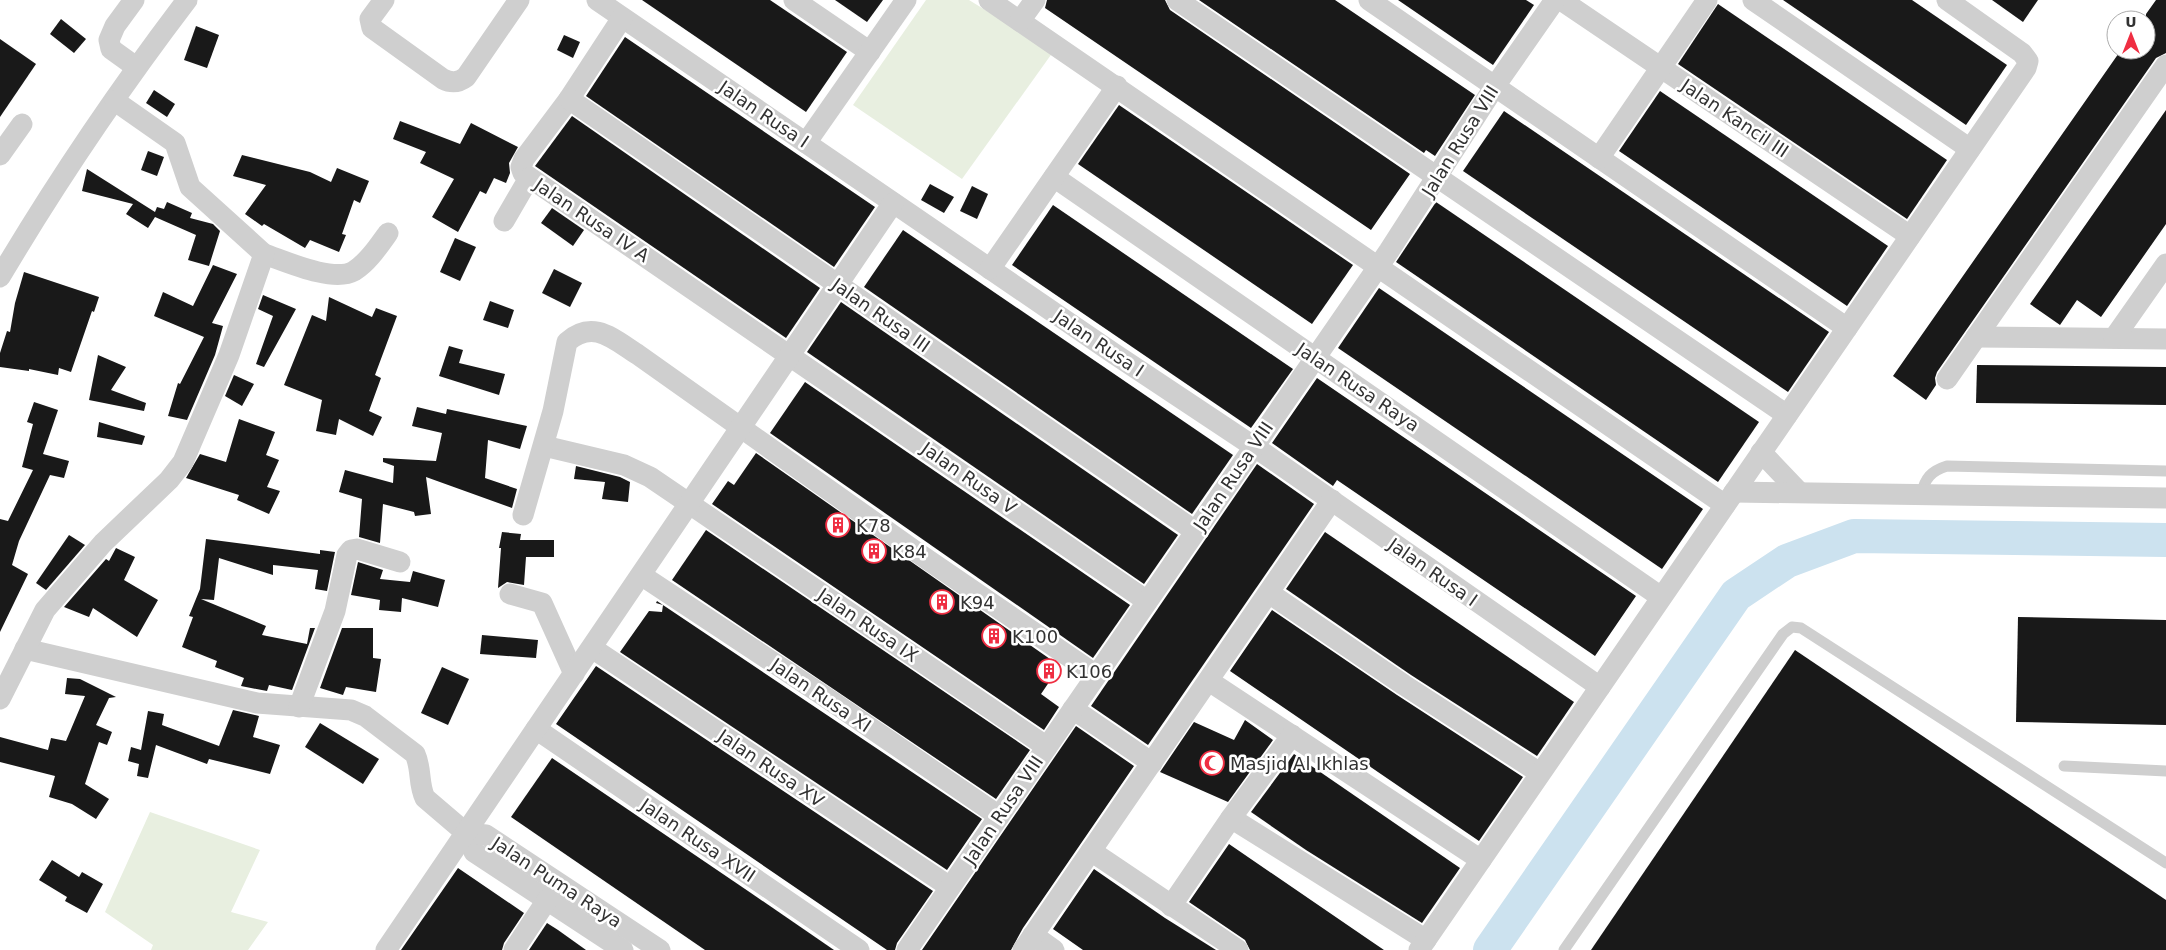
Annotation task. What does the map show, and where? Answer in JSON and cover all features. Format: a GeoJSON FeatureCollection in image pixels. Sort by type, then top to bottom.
{"type":"FeatureCollection","features":[{"type":"Feature","properties":{"kind":"street"},"geometry":{"type":"LineString","coordinates":[[134,0],[109,40],[111,49],[136,67]]}},
{"type":"Feature","properties":{"kind":"street"},"geometry":{"type":"LineString","coordinates":[[0,277],[32,224],[136,67],[187,0]]}},
{"type":"Feature","properties":{"kind":"street"},"geometry":{"type":"LineString","coordinates":[[384,0],[370,19],[372,28],[443,80],[454,82],[466,77],[519,0]]}},
{"type":"Feature","properties":{"kind":"street","name":"Jalan Rusa I"},"geometry":{"type":"LineString","coordinates":[[596,0],[1332,500],[1600,687]]}},
{"type":"Feature","properties":{"kind":"street"},"geometry":{"type":"LineString","coordinates":[[794,0],[870,52]]}},
{"type":"Feature","properties":{"kind":"street"},"geometry":{"type":"LineString","coordinates":[[806,143],[906,0]]}},
{"type":"Feature","properties":{"kind":"street"},"geometry":{"type":"LineString","coordinates":[[989,0],[1377,266],[1729,499],[1799,492],[2166,498]]}},
{"type":"Feature","properties":{"kind":"street"},"geometry":{"type":"LineString","coordinates":[[1020,21],[1034,0]]}},
{"type":"Feature","properties":{"kind":"street"},"geometry":{"type":"LineString","coordinates":[[1178,0],[1439,176],[1787,415]]}},
{"type":"Feature","properties":{"kind":"street"},"geometry":{"type":"LineString","coordinates":[[1369,0],[1847,328]]}},
{"type":"Feature","properties":{"kind":"street","name":"Jalan Rusa VIII"},"geometry":{"type":"LineString","coordinates":[[907,950],[1439,176],[1495,86],[1555,0]]}},
{"type":"Feature","properties":{"kind":"street","name":"Jalan Kancil III"},"geometry":{"type":"LineString","coordinates":[[1561,0],[1910,236]]}},
{"type":"Feature","properties":{"kind":"street"},"geometry":{"type":"LineString","coordinates":[[1599,158],[1707,0]]}},
{"type":"Feature","properties":{"kind":"street"},"geometry":{"type":"LineString","coordinates":[[1753,0],[1970,149]]}},
{"type":"Feature","properties":{"kind":"street"},"geometry":{"type":"LineString","coordinates":[[1231,818],[1422,945],[2026,68],[2028,61],[2022,53],[1947,0]]}},
{"type":"Feature","properties":{"kind":"street","name":"Jalan Rusa IV A"},"geometry":{"type":"LineString","coordinates":[[622,18],[569,99],[524,159],[521,167],[523,173],[790,355]]}},
{"type":"Feature","properties":{"kind":"street"},"geometry":{"type":"LineString","coordinates":[[1947,379],[2166,65]]}},
{"type":"Feature","properties":{"kind":"street"},"geometry":{"type":"LineString","coordinates":[[990,269],[1117,86]]}},
{"type":"Feature","properties":{"kind":"street","name":"Jalan Rusa III"},"geometry":{"type":"LineString","coordinates":[[569,99],[1195,531]]}},
{"type":"Feature","properties":{"kind":"street"},"geometry":{"type":"LineString","coordinates":[[114,101],[175,143],[190,187],[264,254],[328,274],[342,275],[353,272],[366,262],[388,233]]}},
{"type":"Feature","properties":{"kind":"street"},"geometry":{"type":"LineString","coordinates":[[0,155],[22,124]]}},
{"type":"Feature","properties":{"kind":"street","name":"Jalan Rusa Raya"},"geometry":{"type":"LineString","coordinates":[[1054,177],[1661,597]]}},
{"type":"Feature","properties":{"kind":"street"},"geometry":{"type":"LineString","coordinates":[[504,221],[529,178]]}},
{"type":"Feature","properties":{"kind":"street"},"geometry":{"type":"LineString","coordinates":[[386,950],[893,203]]}},
{"type":"Feature","properties":{"kind":"street"},"geometry":{"type":"LineString","coordinates":[[0,699],[45,610],[103,542],[169,480],[183,462],[229,355],[264,254]]}},
{"type":"Feature","properties":{"kind":"street"},"geometry":{"type":"LineString","coordinates":[[2114,338],[2166,264]]}},
{"type":"Feature","properties":{"kind":"street"},"geometry":{"type":"LineString","coordinates":[[523,515],[544,446],[568,342],[576,334],[590,331],[600,332],[636,354],[1096,675]]}},
{"type":"Feature","properties":{"kind":"street"},"geometry":{"type":"LineString","coordinates":[[1976,337],[2166,339]]}},
{"type":"Feature","properties":{"kind":"street","name":"Jalan Rusa V"},"geometry":{"type":"LineString","coordinates":[[790,355],[1147,601]]}},
{"type":"Feature","properties":{"kind":"street","name":"Jalan Rusa IX"},"geometry":{"type":"LineString","coordinates":[[544,446],[637,470],[690,502],[1046,747]]}},
{"type":"Feature","properties":{"kind":"street"},"geometry":{"type":"LineString","coordinates":[[1761,452],[1799,492]]}},
{"type":"Feature","properties":{"kind":"street"},"geometry":{"type":"LineString","coordinates":[[1054,950],[1028,943],[1332,500]]}},
{"type":"Feature","properties":{"kind":"street"},"geometry":{"type":"LineString","coordinates":[[299,707],[335,611],[347,555],[351,550],[357,549],[400,562]]}},
{"type":"Feature","properties":{"kind":"street","name":"Jalan Rusa XI"},"geometry":{"type":"LineString","coordinates":[[641,575],[824,696],[999,816]]}},
{"type":"Feature","properties":{"kind":"street"},"geometry":{"type":"LineString","coordinates":[[1269,593],[1404,686],[1540,773]]}},
{"type":"Feature","properties":{"kind":"street"},"geometry":{"type":"LineString","coordinates":[[510,594],[542,603],[574,674]]}},
{"type":"Feature","properties":{"kind":"street","name":"Jalan Rusa XV"},"geometry":{"type":"LineString","coordinates":[[592,648],[950,887]]}},
{"type":"Feature","properties":{"kind":"street"},"geometry":{"type":"LineString","coordinates":[[25,650],[257,703],[351,710],[365,716],[415,754],[418,762],[421,790],[425,798],[466,834]]}},
{"type":"Feature","properties":{"kind":"street"},"geometry":{"type":"LineString","coordinates":[[1209,681],[1481,860]]}},
{"type":"Feature","properties":{"kind":"street"},"geometry":{"type":"LineString","coordinates":[[1072,709],[1152,763]]}},
{"type":"Feature","properties":{"kind":"street","name":"Jalan Rusa XVII"},"geometry":{"type":"LineString","coordinates":[[536,729],[859,950]]}},
{"type":"Feature","properties":{"kind":"street"},"geometry":{"type":"LineString","coordinates":[[1171,906],[1231,818],[1292,735]]}},
{"type":"Feature","properties":{"kind":"street","name":"Jalan Puma Raya"},"geometry":{"type":"LineString","coordinates":[[623,950],[474,852],[466,834],[486,835],[660,950]]}},
{"type":"Feature","properties":{"kind":"street"},"geometry":{"type":"LineString","coordinates":[[1091,851],[1238,950]]}},
{"type":"Feature","properties":{"kind":"street"},"geometry":{"type":"LineString","coordinates":[[514,950],[547,900]]}},
{"type":"Feature","properties":{"kind":"lane"},"geometry":{"type":"LineString","coordinates":[[1921,495],[1924,481],[1933,470],[1948,466],[2166,471]]}},
{"type":"Feature","properties":{"kind":"lane"},"geometry":{"type":"LineString","coordinates":[[1564,950],[1783,634],[1792,627],[1801,628],[2166,863]]}},
{"type":"Feature","properties":{"kind":"lane"},"geometry":{"type":"LineString","coordinates":[[2064,766],[2166,771]]}},
{"type":"Feature","properties":{"kind":"green space"},"geometry":{"type":"Polygon","coordinates":[[[926,0],[969,0],[1053,52],[962,179],[853,105],[926,0]]]}},
{"type":"Feature","properties":{"kind":"green space"},"geometry":{"type":"Polygon","coordinates":[[[150,812],[260,850],[231,912],[268,922],[248,950],[151,950],[153,945],[105,912],[150,812]]]}},
{"type":"Feature","properties":{"kind":"building"},"geometry":{"type":"Polygon","coordinates":[[[642,0],[770,0],[847,52],[806,112],[642,0]]]}},
{"type":"Feature","properties":{"kind":"building"},"geometry":{"type":"Polygon","coordinates":[[[835,0],[883,0],[867,22],[835,0]]]}},
{"type":"Feature","properties":{"kind":"building"},"geometry":{"type":"Polygon","coordinates":[[[1047,0],[1165,0],[1170,10],[1410,174],[1371,230],[1045,8],[1047,0]]]}},
{"type":"Feature","properties":{"kind":"building"},"geometry":{"type":"Polygon","coordinates":[[[1199,0],[1335,0],[1475,95],[1435,156],[1426,150],[1424,153],[1199,0]]]}},
{"type":"Feature","properties":{"kind":"building"},"geometry":{"type":"Polygon","coordinates":[[[1398,0],[1526,0],[1534,5],[1493,65],[1398,0]]]}},
{"type":"Feature","properties":{"kind":"building"},"geometry":{"type":"Polygon","coordinates":[[[1783,0],[1912,0],[2007,65],[1966,125],[1783,0]]]}},
{"type":"Feature","properties":{"kind":"building"},"geometry":{"type":"Polygon","coordinates":[[[1992,0],[2038,0],[2023,22],[1992,0]]]}},
{"type":"Feature","properties":{"kind":"building"},"geometry":{"type":"Polygon","coordinates":[[[2156,0],[2166,0],[2166,53],[2156,58],[2156,10],[2149,10],[2156,0]]]}},
{"type":"Feature","properties":{"kind":"building"},"geometry":{"type":"Polygon","coordinates":[[[1718,4],[1947,160],[1907,219],[1678,64],[1718,4]]]}},
{"type":"Feature","properties":{"kind":"building"},"geometry":{"type":"Polygon","coordinates":[[[61,19],[86,39],[74,53],[50,34],[61,19]]]}},
{"type":"Feature","properties":{"kind":"building"},"geometry":{"type":"Polygon","coordinates":[[[196,26],[219,35],[207,68],[184,60],[196,26]]]}},
{"type":"Feature","properties":{"kind":"building"},"geometry":{"type":"Polygon","coordinates":[[[564,35],[580,42],[573,58],[557,50],[564,35]]]}},
{"type":"Feature","properties":{"kind":"building"},"geometry":{"type":"Polygon","coordinates":[[[625,37],[875,207],[834,267],[586,96],[625,37]]]}},
{"type":"Feature","properties":{"kind":"building"},"geometry":{"type":"Polygon","coordinates":[[[0,39],[36,64],[0,117],[0,39]]]}},
{"type":"Feature","properties":{"kind":"building"},"geometry":{"type":"Polygon","coordinates":[[[2114,60],[2155,60],[1937,372],[1935,378],[1936,385],[1926,400],[1893,376],[2114,60]]]}},
{"type":"Feature","properties":{"kind":"building"},"geometry":{"type":"Polygon","coordinates":[[[154,90],[175,104],[167,117],[146,103],[154,90]]]}},
{"type":"Feature","properties":{"kind":"building"},"geometry":{"type":"Polygon","coordinates":[[[1660,91],[1888,246],[1847,306],[1619,151],[1660,91]]]}},
{"type":"Feature","properties":{"kind":"building"},"geometry":{"type":"Polygon","coordinates":[[[1119,105],[1353,265],[1312,324],[1078,164],[1119,105]]]}},
{"type":"Feature","properties":{"kind":"building"},"geometry":{"type":"Polygon","coordinates":[[[2166,110],[2166,224],[2101,317],[2077,300],[2060,325],[2030,304],[2166,110]]]}},
{"type":"Feature","properties":{"kind":"building"},"geometry":{"type":"Polygon","coordinates":[[[1504,111],[1829,332],[1788,392],[1463,171],[1504,111]]]}},
{"type":"Feature","properties":{"kind":"building"},"geometry":{"type":"Polygon","coordinates":[[[572,116],[820,288],[786,338],[535,166],[572,116]]]}},
{"type":"Feature","properties":{"kind":"building"},"geometry":{"type":"Polygon","coordinates":[[[400,121],[460,144],[471,123],[518,147],[509,163],[510,173],[506,183],[494,178],[486,194],[480,191],[458,232],[432,217],[454,179],[420,163],[426,152],[393,139],[400,121]]]}},
{"type":"Feature","properties":{"kind":"building"},"geometry":{"type":"Polygon","coordinates":[[[148,151],[164,157],[157,176],[141,170],[148,151]]]}},
{"type":"Feature","properties":{"kind":"building"},"geometry":{"type":"Polygon","coordinates":[[[242,155],[310,172],[331,182],[337,168],[369,181],[360,203],[354,200],[342,234],[346,235],[339,252],[310,240],[305,248],[264,224],[262,226],[245,214],[266,185],[233,176],[242,155]]]}},
{"type":"Feature","properties":{"kind":"building"},"geometry":{"type":"Polygon","coordinates":[[[87,169],[155,212],[157,207],[164,209],[167,202],[192,213],[190,218],[213,224],[220,231],[209,266],[188,260],[196,235],[155,217],[148,228],[126,214],[133,204],[82,191],[87,169]]]}},
{"type":"Feature","properties":{"kind":"building"},"geometry":{"type":"Polygon","coordinates":[[[930,184],[954,197],[944,213],[921,200],[930,184]]]}},
{"type":"Feature","properties":{"kind":"building"},"geometry":{"type":"Polygon","coordinates":[[[972,186],[988,194],[977,219],[960,211],[972,186]]]}},
{"type":"Feature","properties":{"kind":"building"},"geometry":{"type":"Polygon","coordinates":[[[1436,202],[1759,422],[1718,482],[1396,262],[1436,202]]]}},
{"type":"Feature","properties":{"kind":"building"},"geometry":{"type":"Polygon","coordinates":[[[1053,205],[1293,369],[1251,428],[1012,265],[1053,205]]]}},
{"type":"Feature","properties":{"kind":"building"},"geometry":{"type":"Polygon","coordinates":[[[552,208],[584,230],[573,246],[541,223],[552,208]]]}},
{"type":"Feature","properties":{"kind":"building"},"geometry":{"type":"Polygon","coordinates":[[[903,230],[1233,455],[1192,514],[864,287],[903,230]]]}},
{"type":"Feature","properties":{"kind":"building"},"geometry":{"type":"Polygon","coordinates":[[[455,238],[476,247],[460,281],[440,272],[455,238]]]}},
{"type":"Feature","properties":{"kind":"building"},"geometry":{"type":"Polygon","coordinates":[[[213,265],[237,274],[212,323],[223,326],[215,355],[187,420],[168,416],[178,383],[180,384],[204,337],[154,316],[163,292],[193,306],[213,265]]]}},
{"type":"Feature","properties":{"kind":"building"},"geometry":{"type":"Polygon","coordinates":[[[554,269],[582,283],[570,307],[542,293],[554,269]]]}},
{"type":"Feature","properties":{"kind":"building"},"geometry":{"type":"Polygon","coordinates":[[[24,272],[99,297],[94,312],[92,311],[71,372],[59,368],[58,375],[29,369],[29,371],[0,367],[0,353],[7,331],[10,332],[15,303],[24,272]]]}},
{"type":"Feature","properties":{"kind":"building"},"geometry":{"type":"Polygon","coordinates":[[[1379,288],[1703,509],[1662,569],[1338,348],[1379,288]]]}},
{"type":"Feature","properties":{"kind":"building"},"geometry":{"type":"Polygon","coordinates":[[[263,295],[296,309],[264,367],[256,364],[273,316],[258,309],[263,295]]]}},
{"type":"Feature","properties":{"kind":"building"},"geometry":{"type":"Polygon","coordinates":[[[329,297],[372,317],[376,308],[397,316],[375,375],[381,378],[369,411],[382,417],[373,436],[339,419],[336,435],[316,431],[322,400],[284,385],[312,315],[326,321],[329,297]]]}},
{"type":"Feature","properties":{"kind":"building"},"geometry":{"type":"Polygon","coordinates":[[[490,301],[514,310],[508,328],[483,320],[490,301]]]}},
{"type":"Feature","properties":{"kind":"building"},"geometry":{"type":"Polygon","coordinates":[[[841,302],[1178,535],[1144,584],[807,352],[841,302]]]}},
{"type":"Feature","properties":{"kind":"building"},"geometry":{"type":"Polygon","coordinates":[[[449,346],[463,350],[459,363],[505,374],[499,395],[439,376],[449,346]]]}},
{"type":"Feature","properties":{"kind":"building"},"geometry":{"type":"Polygon","coordinates":[[[98,355],[126,367],[111,390],[146,403],[144,411],[89,400],[98,355]]]}},
{"type":"Feature","properties":{"kind":"building"},"geometry":{"type":"Polygon","coordinates":[[[1977,365],[2166,367],[2166,405],[1976,403],[1977,365]]]}},
{"type":"Feature","properties":{"kind":"building"},"geometry":{"type":"Polygon","coordinates":[[[234,375],[254,384],[242,406],[225,396],[234,375]]]}},
{"type":"Feature","properties":{"kind":"building"},"geometry":{"type":"Polygon","coordinates":[[[1317,378],[1636,596],[1595,656],[1337,480],[1333,486],[1272,443],[1317,378]]]}},
{"type":"Feature","properties":{"kind":"building"},"geometry":{"type":"Polygon","coordinates":[[[805,382],[1130,605],[1093,658],[770,433],[805,382]]]}},
{"type":"Feature","properties":{"kind":"building"},"geometry":{"type":"Polygon","coordinates":[[[34,402],[58,410],[43,454],[69,461],[64,478],[50,475],[19,541],[12,565],[28,574],[0,632],[0,519],[8,521],[33,470],[22,467],[33,424],[27,422],[34,402]]]}},
{"type":"Feature","properties":{"kind":"building"},"geometry":{"type":"Polygon","coordinates":[[[417,407],[446,414],[447,409],[527,426],[520,449],[488,440],[485,478],[517,489],[512,508],[426,477],[431,514],[415,516],[414,512],[383,504],[380,543],[359,537],[362,499],[339,492],[345,470],[393,483],[394,466],[383,462],[383,458],[436,461],[442,433],[412,426],[417,407]]]}},
{"type":"Feature","properties":{"kind":"building"},"geometry":{"type":"Polygon","coordinates":[[[239,419],[275,432],[266,455],[279,460],[267,487],[280,491],[269,514],[237,500],[239,495],[186,478],[200,454],[226,462],[239,419]]]}},
{"type":"Feature","properties":{"kind":"building"},"geometry":{"type":"Polygon","coordinates":[[[99,422],[145,436],[142,445],[97,437],[99,422]]]}},
{"type":"Feature","properties":{"kind":"building"},"geometry":{"type":"Polygon","coordinates":[[[756,453],[1060,666],[1041,694],[1059,707],[1044,730],[712,504],[728,481],[734,485],[756,453]]]}},
{"type":"Feature","properties":{"kind":"building"},"geometry":{"type":"Polygon","coordinates":[[[1257,464],[1314,504],[1148,745],[1091,706],[1257,464]]]}},
{"type":"Feature","properties":{"kind":"building"},"geometry":{"type":"Polygon","coordinates":[[[576,466],[620,477],[630,482],[628,502],[602,499],[605,482],[574,479],[576,466]]]}},
{"type":"Feature","properties":{"kind":"building"},"geometry":{"type":"Polygon","coordinates":[[[706,530],[1030,750],[996,799],[672,580],[706,530]]]}},
{"type":"Feature","properties":{"kind":"building"},"geometry":{"type":"Polygon","coordinates":[[[502,532],[521,534],[520,540],[554,540],[554,557],[526,557],[524,585],[507,582],[498,588],[501,548],[499,548],[502,532]]]}},
{"type":"Feature","properties":{"kind":"building"},"geometry":{"type":"Polygon","coordinates":[[[1325,532],[1574,702],[1537,756],[1411,675],[1286,589],[1325,532]]]}},
{"type":"Feature","properties":{"kind":"building"},"geometry":{"type":"Polygon","coordinates":[[[69,535],[85,545],[46,590],[36,583],[69,535]]]}},
{"type":"Feature","properties":{"kind":"building"},"geometry":{"type":"Polygon","coordinates":[[[206,539],[320,554],[320,550],[335,552],[327,591],[315,589],[318,570],[273,565],[273,575],[219,558],[214,600],[201,599],[266,626],[262,635],[307,644],[310,628],[315,628],[292,690],[269,685],[267,691],[241,686],[244,678],[215,667],[217,661],[182,647],[193,617],[189,616],[200,589],[206,539]]]}},
{"type":"Feature","properties":{"kind":"building"},"geometry":{"type":"Polygon","coordinates":[[[116,548],[135,557],[124,580],[158,600],[137,637],[93,608],[89,617],[64,607],[106,559],[109,561],[116,548]]]}},
{"type":"Feature","properties":{"kind":"building"},"geometry":{"type":"Polygon","coordinates":[[[358,562],[383,570],[380,579],[410,582],[413,571],[445,580],[438,607],[402,598],[401,612],[379,610],[380,600],[351,595],[358,562]]]}},
{"type":"Feature","properties":{"kind":"building"},"geometry":{"type":"Polygon","coordinates":[[[663,605],[982,819],[947,870],[620,652],[649,611],[662,612],[663,605]]]}},
{"type":"Feature","properties":{"kind":"building"},"geometry":{"type":"Polygon","coordinates":[[[1272,610],[1397,695],[1523,777],[1479,841],[1230,671],[1272,610]]]}},
{"type":"Feature","properties":{"kind":"building"},"geometry":{"type":"Polygon","coordinates":[[[2018,617],[2166,620],[2166,725],[2016,722],[2018,617]]]}},
{"type":"Feature","properties":{"kind":"building"},"geometry":{"type":"Polygon","coordinates":[[[342,628],[373,628],[373,658],[381,659],[376,692],[346,687],[343,695],[320,688],[342,628]]]}},
{"type":"Feature","properties":{"kind":"building"},"geometry":{"type":"Polygon","coordinates":[[[482,635],[538,640],[536,658],[480,654],[482,635]]]}},
{"type":"Feature","properties":{"kind":"building"},"geometry":{"type":"Polygon","coordinates":[[[1795,650],[2166,900],[2166,950],[1591,950],[1795,650]]]}},
{"type":"Feature","properties":{"kind":"building"},"geometry":{"type":"Polygon","coordinates":[[[596,666],[933,891],[897,943],[895,950],[887,950],[556,724],[596,666]]]}},
{"type":"Feature","properties":{"kind":"building"},"geometry":{"type":"Polygon","coordinates":[[[442,667],[469,679],[448,725],[421,713],[442,667]]]}},
{"type":"Feature","properties":{"kind":"building"},"geometry":{"type":"Polygon","coordinates":[[[67,678],[80,679],[116,697],[109,698],[96,725],[112,732],[107,745],[99,742],[85,784],[109,799],[96,819],[72,804],[49,797],[55,776],[0,762],[0,737],[48,750],[51,738],[66,741],[85,696],[65,694],[67,678]]]}},
{"type":"Feature","properties":{"kind":"building"},"geometry":{"type":"Polygon","coordinates":[[[233,710],[259,716],[253,737],[280,745],[270,774],[209,759],[207,764],[156,745],[148,778],[137,776],[139,764],[128,761],[131,747],[141,750],[148,711],[164,714],[162,725],[219,746],[233,710]]]}},
{"type":"Feature","properties":{"kind":"building","name":"Masjid Al Ikhlas"},"geometry":{"type":"Polygon","coordinates":[[[1245,720],[1273,740],[1228,802],[1160,772],[1194,722],[1234,740],[1245,720]]]}},
{"type":"Feature","properties":{"kind":"building"},"geometry":{"type":"Polygon","coordinates":[[[320,723],[379,759],[363,784],[305,747],[320,723]]]}},
{"type":"Feature","properties":{"kind":"building"},"geometry":{"type":"Polygon","coordinates":[[[1076,726],[1134,766],[1023,928],[1011,950],[922,950],[1076,726]]]}},
{"type":"Feature","properties":{"kind":"building"},"geometry":{"type":"Polygon","coordinates":[[[1294,754],[1460,868],[1422,923],[1306,850],[1251,812],[1294,754]]]}},
{"type":"Feature","properties":{"kind":"building"},"geometry":{"type":"Polygon","coordinates":[[[552,758],[834,950],[705,950],[511,817],[552,758]]]}},
{"type":"Feature","properties":{"kind":"building"},"geometry":{"type":"Polygon","coordinates":[[[1229,844],[1384,950],[1250,950],[1245,940],[1189,902],[1229,844]]]}},
{"type":"Feature","properties":{"kind":"building"},"geometry":{"type":"Polygon","coordinates":[[[52,860],[79,877],[82,872],[103,884],[87,913],[65,901],[67,897],[39,880],[52,860]]]}},
{"type":"Feature","properties":{"kind":"building"},"geometry":{"type":"Polygon","coordinates":[[[458,868],[524,913],[504,943],[502,950],[401,950],[458,868]]]}},
{"type":"Feature","properties":{"kind":"building"},"geometry":{"type":"Polygon","coordinates":[[[1094,869],[1165,918],[1216,950],[1083,950],[1053,929],[1094,869]]]}},
{"type":"Feature","properties":{"kind":"building"},"geometry":{"type":"Polygon","coordinates":[[[547,923],[558,930],[586,950],[529,950],[547,923]]]}},
{"type":"Feature","properties":{"kind":"waterway"},"geometry":{"type":"LineString","coordinates":[[1490,950],[1736,595],[1787,561],[1854,536],[2166,540]]}},
{"type":"Feature","properties":{"kind":"place","name":"K78"},"geometry":{"type":"Point","coordinates":[838,525]}},
{"type":"Feature","properties":{"kind":"place","name":"K84"},"geometry":{"type":"Point","coordinates":[874,551]}},
{"type":"Feature","properties":{"kind":"place","name":"K94"},"geometry":{"type":"Point","coordinates":[942,602]}},
{"type":"Feature","properties":{"kind":"place","name":"K100"},"geometry":{"type":"Point","coordinates":[994,636]}},
{"type":"Feature","properties":{"kind":"place","name":"K106"},"geometry":{"type":"Point","coordinates":[1049,671]}},
{"type":"Feature","properties":{"kind":"place","name":"Masjid Al Ikhlas"},"geometry":{"type":"Point","coordinates":[1212,763]}}]}
